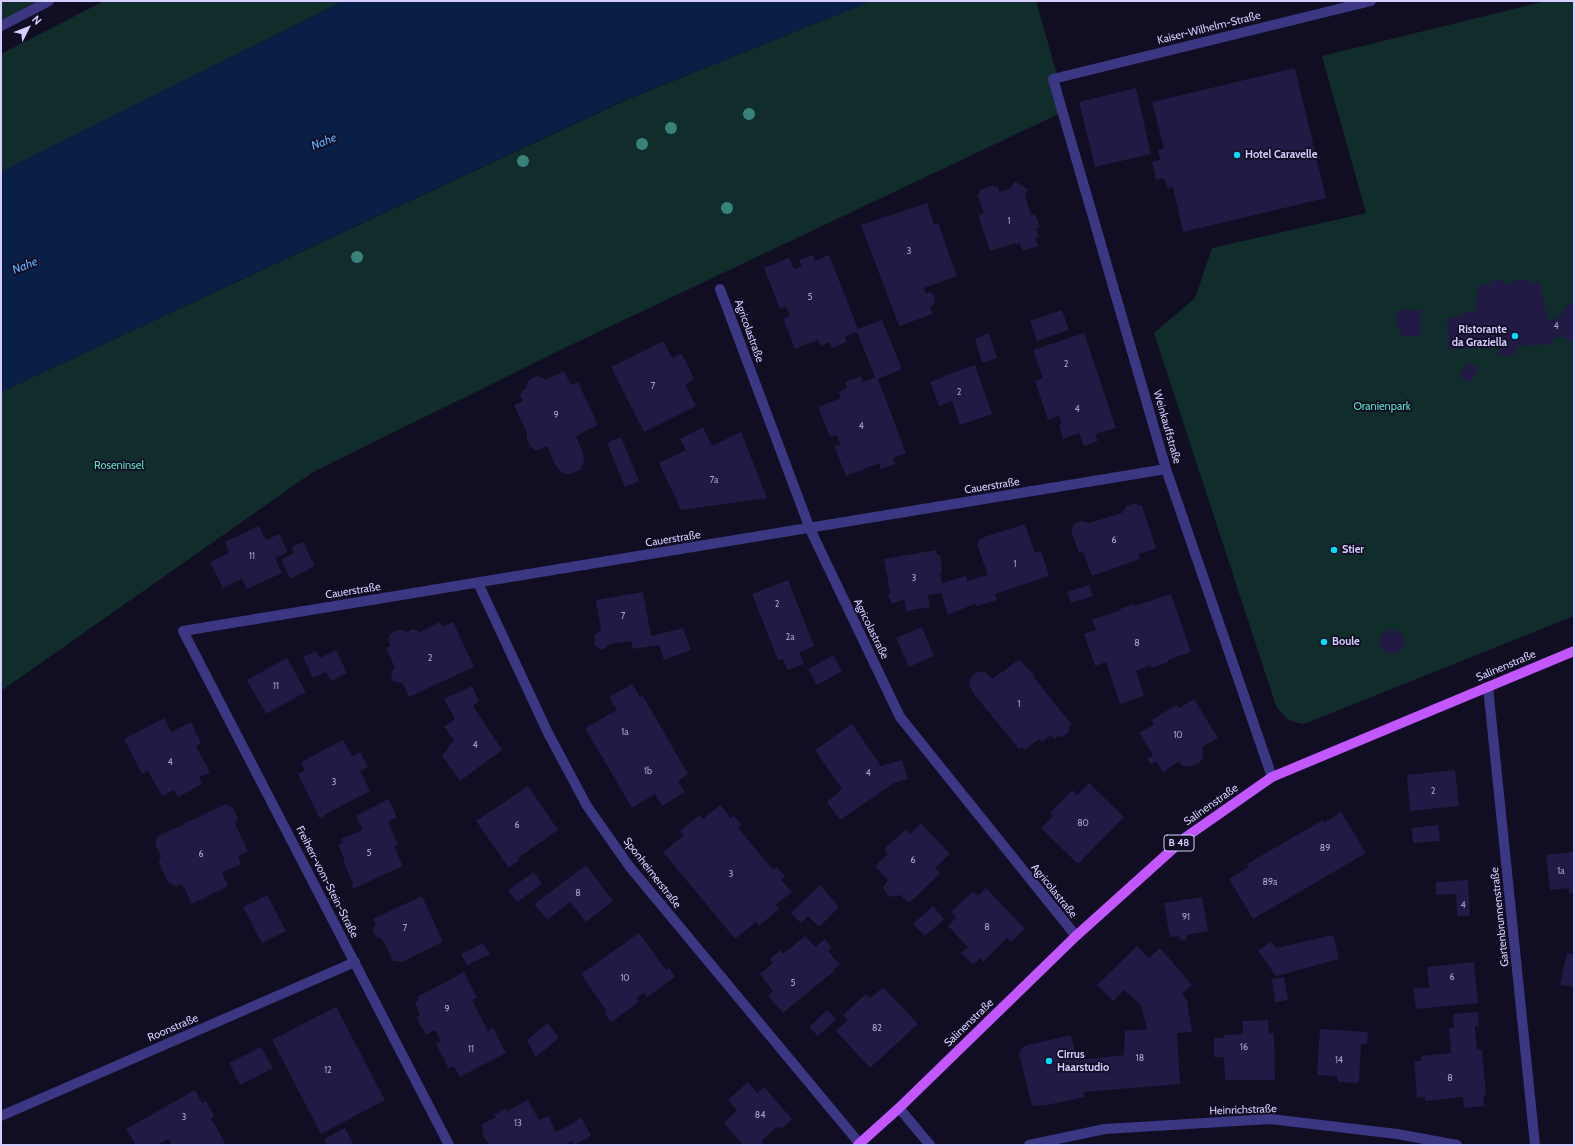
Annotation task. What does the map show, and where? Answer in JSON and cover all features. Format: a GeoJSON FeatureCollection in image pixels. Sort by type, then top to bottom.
{"type":"FeatureCollection","features":[{"type":"Feature","properties":{"kind":"main road","name":"Salinenstraße"},"geometry":{"type":"LineString","coordinates":[[859,1144],[899,1108],[1076,936],[1186,837],[1272,778],[1574,651]]}},
{"type":"Feature","properties":{"kind":"street"},"geometry":{"type":"LineString","coordinates":[[1,26],[50,1]]}},
{"type":"Feature","properties":{"kind":"street","name":"Kaiser-Wilhelm-Straße"},"geometry":{"type":"LineString","coordinates":[[1054,79],[1371,1]]}},
{"type":"Feature","properties":{"kind":"street","name":"Weinkauffstraße"},"geometry":{"type":"LineString","coordinates":[[1054,79],[1166,469],[1272,778]]}},
{"type":"Feature","properties":{"kind":"street","name":"Agricolastraße"},"geometry":{"type":"LineString","coordinates":[[720,289],[810,528],[900,717],[1076,936]]}},
{"type":"Feature","properties":{"kind":"street","name":"Cauerstraße"},"geometry":{"type":"LineString","coordinates":[[183,631],[1166,469]]}},
{"type":"Feature","properties":{"kind":"street","name":"Sponheimerstraße"},"geometry":{"type":"LineString","coordinates":[[478,582],[548,733],[588,806],[629,866],[859,1144]]}},
{"type":"Feature","properties":{"kind":"street","name":"Freiherr-vom-Stein-Straße"},"geometry":{"type":"LineString","coordinates":[[183,631],[449,1145]]}},
{"type":"Feature","properties":{"kind":"street","name":"Gartenbrunnenstraße"},"geometry":{"type":"LineString","coordinates":[[1488,687],[1536,1145]]}},
{"type":"Feature","properties":{"kind":"street","name":"Roonstraße"},"geometry":{"type":"LineString","coordinates":[[1,1116],[355,962]]}},
{"type":"Feature","properties":{"kind":"street"},"geometry":{"type":"LineString","coordinates":[[899,1108],[930,1145]]}},
{"type":"Feature","properties":{"kind":"street","name":"Heinrichstraße"},"geometry":{"type":"LineString","coordinates":[[1029,1145],[1106,1129],[1270,1120],[1397,1134],[1457,1145]]}},
{"type":"Feature","properties":{"kind":"green space"},"geometry":{"type":"Polygon","coordinates":[[[1,1],[37,1],[1,23],[1,1]]]}},
{"type":"Feature","properties":{"kind":"green space"},"geometry":{"type":"Polygon","coordinates":[[[104,1],[344,1],[1,172],[1,54],[104,1]]]}},
{"type":"Feature","properties":{"kind":"green space","name":"Roseninsel"},"geometry":{"type":"Polygon","coordinates":[[[871,1],[1036,1],[1067,110],[571,345],[313,472],[1,691],[1,392],[626,100],[871,1]]]}},
{"type":"Feature","properties":{"kind":"green space","name":"Oranienpark"},"geometry":{"type":"Polygon","coordinates":[[[1546,1],[1574,1],[1574,616],[1304,724],[1291,721],[1276,706],[1154,333],[1195,298],[1212,248],[1366,213],[1322,56],[1546,1]]]}},
{"type":"Feature","properties":{"kind":"water","name":"Nahe"},"geometry":{"type":"Polygon","coordinates":[[[344,1],[871,1],[625,100],[1,392],[1,172],[344,1]]]}},
{"type":"Feature","properties":{"kind":"building","name":"Hotel Caravelle"},"geometry":{"type":"Polygon","coordinates":[[[1295,68],[1326,198],[1183,232],[1173,187],[1167,188],[1164,178],[1156,180],[1152,162],[1160,160],[1158,150],[1164,148],[1152,102],[1295,68]]]}},
{"type":"Feature","properties":{"kind":"building"},"geometry":{"type":"Polygon","coordinates":[[[1136,88],[1151,154],[1095,167],[1079,102],[1136,88]]]}},
{"type":"Feature","properties":{"kind":"building"},"geometry":{"type":"Polygon","coordinates":[[[1014,181],[1028,189],[1025,195],[1031,215],[1035,214],[1040,227],[1036,228],[1039,237],[1035,238],[1038,246],[1023,251],[1019,243],[1015,245],[1015,243],[990,251],[978,215],[984,213],[977,194],[980,193],[980,190],[994,185],[995,188],[998,187],[999,192],[1011,188],[1014,181]]]}},
{"type":"Feature","properties":{"kind":"building"},"geometry":{"type":"Polygon","coordinates":[[[927,203],[934,225],[938,223],[957,276],[924,288],[926,294],[929,292],[933,294],[935,301],[933,306],[930,306],[933,314],[899,326],[861,225],[927,203]]]}},
{"type":"Feature","properties":{"kind":"building"},"geometry":{"type":"Polygon","coordinates":[[[813,255],[815,261],[829,255],[858,329],[882,320],[902,369],[878,379],[906,453],[893,458],[895,464],[881,469],[879,463],[846,476],[834,446],[840,444],[837,435],[830,437],[818,407],[841,398],[839,392],[847,388],[845,382],[861,376],[863,382],[875,377],[857,332],[845,337],[847,342],[831,348],[829,342],[821,346],[818,340],[795,349],[783,318],[790,316],[786,307],[780,309],[764,268],[789,258],[794,269],[802,266],[799,260],[813,255]]]}},
{"type":"Feature","properties":{"kind":"building"},"geometry":{"type":"Polygon","coordinates":[[[1527,279],[1530,283],[1540,282],[1547,318],[1549,320],[1562,317],[1561,315],[1568,304],[1574,303],[1574,340],[1567,342],[1565,331],[1562,337],[1552,339],[1553,344],[1516,346],[1516,355],[1499,356],[1499,347],[1448,349],[1447,318],[1461,317],[1461,313],[1475,312],[1479,285],[1489,284],[1492,281],[1501,280],[1505,284],[1514,283],[1517,280],[1527,279]]]}},
{"type":"Feature","properties":{"kind":"building"},"geometry":{"type":"Polygon","coordinates":[[[1062,310],[1069,330],[1037,341],[1030,321],[1062,310]]]}},
{"type":"Feature","properties":{"kind":"building"},"geometry":{"type":"Polygon","coordinates":[[[1397,310],[1421,310],[1421,336],[1402,337],[1397,324],[1397,310]]]}},
{"type":"Feature","properties":{"kind":"building"},"geometry":{"type":"Polygon","coordinates":[[[989,333],[997,358],[982,363],[975,339],[989,333]]]}},
{"type":"Feature","properties":{"kind":"building"},"geometry":{"type":"Polygon","coordinates":[[[1084,333],[1116,428],[1095,434],[1098,441],[1084,446],[1079,433],[1063,439],[1059,425],[1062,424],[1059,416],[1048,420],[1035,381],[1043,378],[1033,350],[1084,333]]]}},
{"type":"Feature","properties":{"kind":"building"},"geometry":{"type":"Polygon","coordinates":[[[663,341],[672,358],[680,354],[683,356],[693,377],[693,380],[685,385],[696,406],[644,432],[611,367],[663,341]]]}},
{"type":"Feature","properties":{"kind":"building"},"geometry":{"type":"Polygon","coordinates":[[[1468,362],[1479,369],[1470,383],[1459,376],[1468,362]]]}},
{"type":"Feature","properties":{"kind":"building"},"geometry":{"type":"Polygon","coordinates":[[[975,365],[992,414],[960,425],[952,401],[939,406],[930,382],[975,365]]]}},
{"type":"Feature","properties":{"kind":"building"},"geometry":{"type":"Polygon","coordinates":[[[564,371],[571,385],[578,382],[598,425],[576,436],[583,453],[584,462],[580,470],[571,474],[562,473],[556,466],[547,446],[536,451],[530,446],[527,433],[514,405],[523,401],[520,395],[527,387],[526,385],[530,379],[537,376],[544,378],[545,380],[564,371]]]}},
{"type":"Feature","properties":{"kind":"building"},"geometry":{"type":"Polygon","coordinates":[[[703,427],[712,446],[741,432],[767,498],[681,510],[659,463],[686,450],[680,439],[703,427]]]}},
{"type":"Feature","properties":{"kind":"building"},"geometry":{"type":"Polygon","coordinates":[[[621,437],[639,481],[625,487],[607,443],[621,437]]]}},
{"type":"Feature","properties":{"kind":"building"},"geometry":{"type":"Polygon","coordinates":[[[1135,503],[1142,506],[1156,548],[1139,554],[1140,559],[1092,576],[1083,552],[1079,553],[1071,531],[1074,524],[1082,521],[1089,523],[1122,513],[1126,506],[1135,503]]]}},
{"type":"Feature","properties":{"kind":"building"},"geometry":{"type":"Polygon","coordinates":[[[1025,524],[1035,553],[1041,551],[1049,576],[995,594],[997,600],[977,606],[974,604],[948,615],[941,593],[928,595],[930,607],[906,611],[904,599],[892,603],[889,599],[888,596],[890,592],[884,559],[936,550],[937,555],[940,555],[942,572],[940,573],[942,583],[966,576],[967,581],[988,575],[977,545],[981,538],[1025,524]]]}},
{"type":"Feature","properties":{"kind":"building"},"geometry":{"type":"Polygon","coordinates":[[[259,526],[266,540],[279,534],[288,552],[275,558],[282,573],[247,589],[242,579],[223,588],[210,562],[229,553],[225,542],[259,526]]]}},
{"type":"Feature","properties":{"kind":"building"},"geometry":{"type":"Polygon","coordinates":[[[303,542],[315,566],[290,579],[281,559],[294,553],[291,547],[303,542]]]}},
{"type":"Feature","properties":{"kind":"building"},"geometry":{"type":"Polygon","coordinates":[[[788,580],[814,646],[799,652],[804,664],[787,670],[783,659],[778,660],[752,594],[788,580]]]}},
{"type":"Feature","properties":{"kind":"building"},"geometry":{"type":"Polygon","coordinates":[[[1089,585],[1093,596],[1071,603],[1067,592],[1089,585]]]}},
{"type":"Feature","properties":{"kind":"building"},"geometry":{"type":"Polygon","coordinates":[[[643,592],[651,636],[683,628],[691,650],[664,660],[659,645],[633,649],[631,641],[610,644],[604,649],[600,649],[595,645],[594,636],[601,631],[596,600],[643,592]]]}},
{"type":"Feature","properties":{"kind":"building"},"geometry":{"type":"Polygon","coordinates":[[[1171,594],[1191,652],[1151,668],[1151,665],[1136,671],[1144,696],[1120,704],[1106,662],[1095,666],[1084,634],[1096,630],[1092,620],[1134,604],[1135,606],[1171,594]]]}},
{"type":"Feature","properties":{"kind":"building"},"geometry":{"type":"Polygon","coordinates":[[[440,622],[442,627],[453,622],[474,667],[409,697],[402,682],[399,683],[393,681],[391,675],[393,669],[395,668],[386,648],[391,646],[388,640],[390,634],[400,629],[407,632],[413,629],[420,632],[440,622]]]}},
{"type":"Feature","properties":{"kind":"building"},"geometry":{"type":"Polygon","coordinates":[[[922,627],[934,656],[909,667],[896,638],[922,627]]]}},
{"type":"Feature","properties":{"kind":"building"},"geometry":{"type":"Polygon","coordinates":[[[1392,630],[1397,631],[1403,637],[1403,647],[1397,653],[1392,654],[1387,653],[1381,647],[1380,642],[1381,637],[1387,631],[1392,630]]]}},
{"type":"Feature","properties":{"kind":"building"},"geometry":{"type":"Polygon","coordinates":[[[336,650],[347,673],[331,681],[326,672],[313,678],[303,657],[316,651],[320,658],[336,650]]]}},
{"type":"Feature","properties":{"kind":"building"},"geometry":{"type":"Polygon","coordinates":[[[833,655],[842,671],[817,685],[808,669],[833,655]]]}},
{"type":"Feature","properties":{"kind":"building"},"geometry":{"type":"Polygon","coordinates":[[[287,658],[306,692],[266,714],[247,680],[287,658]]]}},
{"type":"Feature","properties":{"kind":"building"},"geometry":{"type":"Polygon","coordinates":[[[1019,659],[1034,675],[1033,676],[1072,725],[1063,737],[1059,736],[1054,739],[1051,735],[1042,742],[1039,739],[1025,750],[1022,747],[1019,749],[974,694],[969,685],[970,678],[976,672],[985,672],[992,679],[1019,659]]]}},
{"type":"Feature","properties":{"kind":"building"},"geometry":{"type":"Polygon","coordinates":[[[632,684],[640,697],[643,696],[688,774],[678,781],[685,792],[662,806],[655,794],[632,808],[585,728],[617,710],[609,697],[632,684]]]}},
{"type":"Feature","properties":{"kind":"building"},"geometry":{"type":"Polygon","coordinates":[[[472,686],[479,701],[473,706],[502,750],[460,781],[442,756],[454,740],[444,727],[455,719],[444,699],[472,686]]]}},
{"type":"Feature","properties":{"kind":"building"},"geometry":{"type":"Polygon","coordinates":[[[1194,699],[1218,738],[1202,747],[1203,757],[1198,764],[1188,767],[1183,766],[1178,762],[1163,772],[1156,761],[1151,764],[1147,759],[1153,755],[1139,733],[1154,724],[1152,720],[1176,705],[1179,708],[1194,699]]]}},
{"type":"Feature","properties":{"kind":"building"},"geometry":{"type":"Polygon","coordinates":[[[164,718],[171,732],[191,722],[201,743],[196,746],[210,772],[199,777],[202,784],[178,797],[174,790],[162,796],[148,771],[142,774],[124,739],[164,718]]]}},
{"type":"Feature","properties":{"kind":"building"},"geometry":{"type":"Polygon","coordinates":[[[852,724],[881,766],[902,760],[908,779],[894,783],[840,820],[827,802],[842,789],[815,750],[852,724]]]}},
{"type":"Feature","properties":{"kind":"building"},"geometry":{"type":"Polygon","coordinates":[[[343,740],[352,756],[360,752],[368,767],[360,771],[370,791],[324,815],[325,816],[320,819],[298,774],[305,770],[301,762],[343,740]]]}},
{"type":"Feature","properties":{"kind":"building"},"geometry":{"type":"Polygon","coordinates":[[[1455,770],[1459,806],[1410,811],[1407,775],[1455,770]]]}},
{"type":"Feature","properties":{"kind":"building"},"geometry":{"type":"Polygon","coordinates":[[[1089,783],[1124,817],[1078,864],[1041,828],[1053,816],[1050,813],[1072,790],[1077,795],[1089,783]]]}},
{"type":"Feature","properties":{"kind":"building"},"geometry":{"type":"Polygon","coordinates":[[[528,786],[558,830],[518,858],[520,860],[509,868],[476,821],[528,786]]]}},
{"type":"Feature","properties":{"kind":"building"},"geometry":{"type":"Polygon","coordinates":[[[388,799],[397,817],[388,822],[398,845],[394,846],[403,866],[354,889],[352,887],[353,883],[343,861],[345,860],[338,845],[343,843],[341,839],[363,830],[356,816],[388,799]]]}},
{"type":"Feature","properties":{"kind":"building"},"geometry":{"type":"Polygon","coordinates":[[[225,804],[232,807],[238,818],[235,824],[248,851],[238,857],[241,864],[222,873],[228,886],[192,904],[182,884],[176,887],[168,882],[159,863],[161,856],[155,845],[157,837],[225,804]]]}},
{"type":"Feature","properties":{"kind":"building"},"geometry":{"type":"Polygon","coordinates":[[[720,805],[731,818],[734,816],[742,825],[738,828],[773,870],[777,867],[785,877],[781,880],[792,892],[775,905],[779,909],[759,926],[756,922],[735,939],[663,852],[684,835],[680,831],[700,815],[703,819],[720,805]]]}},
{"type":"Feature","properties":{"kind":"building"},"geometry":{"type":"Polygon","coordinates":[[[1341,812],[1366,853],[1253,919],[1229,879],[1249,867],[1247,864],[1323,820],[1324,823],[1341,812]]]}},
{"type":"Feature","properties":{"kind":"building"},"geometry":{"type":"Polygon","coordinates":[[[921,823],[950,854],[935,868],[940,874],[909,903],[900,895],[894,897],[887,895],[883,887],[888,880],[875,866],[888,854],[884,849],[906,829],[910,834],[921,823]]]}},
{"type":"Feature","properties":{"kind":"building"},"geometry":{"type":"Polygon","coordinates":[[[1438,825],[1440,841],[1413,843],[1412,828],[1438,825]]]}},
{"type":"Feature","properties":{"kind":"building"},"geometry":{"type":"Polygon","coordinates":[[[1574,852],[1574,893],[1569,894],[1569,888],[1550,890],[1546,855],[1574,852]]]}},
{"type":"Feature","properties":{"kind":"building"},"geometry":{"type":"Polygon","coordinates":[[[586,865],[613,901],[586,922],[570,902],[547,920],[534,904],[586,865]]]}},
{"type":"Feature","properties":{"kind":"building"},"geometry":{"type":"Polygon","coordinates":[[[534,872],[542,884],[517,902],[508,890],[534,872]]]}},
{"type":"Feature","properties":{"kind":"building"},"geometry":{"type":"Polygon","coordinates":[[[1468,880],[1470,916],[1457,916],[1456,894],[1436,895],[1436,882],[1468,880]]]}},
{"type":"Feature","properties":{"kind":"building"},"geometry":{"type":"Polygon","coordinates":[[[820,885],[839,907],[819,927],[808,916],[801,923],[791,913],[820,885]]]}},
{"type":"Feature","properties":{"kind":"building"},"geometry":{"type":"Polygon","coordinates":[[[986,888],[1025,929],[1011,942],[1007,938],[983,962],[980,958],[973,965],[961,953],[968,947],[948,926],[956,918],[951,912],[973,891],[978,896],[986,888]]]}},
{"type":"Feature","properties":{"kind":"building"},"geometry":{"type":"Polygon","coordinates":[[[267,895],[286,931],[262,943],[243,907],[267,895]]]}},
{"type":"Feature","properties":{"kind":"building"},"geometry":{"type":"Polygon","coordinates":[[[422,896],[443,942],[402,962],[393,961],[382,939],[377,937],[372,930],[376,925],[373,919],[422,896]]]}},
{"type":"Feature","properties":{"kind":"building"},"geometry":{"type":"Polygon","coordinates":[[[1202,897],[1208,931],[1186,935],[1187,939],[1180,940],[1179,936],[1170,937],[1164,903],[1202,897]]]}},
{"type":"Feature","properties":{"kind":"building"},"geometry":{"type":"Polygon","coordinates":[[[933,906],[944,919],[925,936],[913,924],[933,906]]]}},
{"type":"Feature","properties":{"kind":"building"},"geometry":{"type":"Polygon","coordinates":[[[639,933],[666,970],[669,968],[675,977],[647,997],[644,993],[636,998],[639,1002],[611,1022],[605,1014],[607,1012],[581,974],[639,933]]]}},
{"type":"Feature","properties":{"kind":"building"},"geometry":{"type":"Polygon","coordinates":[[[1333,935],[1339,959],[1276,976],[1258,951],[1271,941],[1276,948],[1333,935]]]}},
{"type":"Feature","properties":{"kind":"building"},"geometry":{"type":"Polygon","coordinates":[[[805,936],[815,947],[825,939],[832,948],[828,951],[840,965],[783,1013],[768,996],[773,991],[760,974],[773,963],[770,959],[780,950],[783,954],[805,936]]]}},
{"type":"Feature","properties":{"kind":"building"},"geometry":{"type":"Polygon","coordinates":[[[483,943],[490,954],[467,965],[461,954],[483,943]]]}},
{"type":"Feature","properties":{"kind":"building"},"geometry":{"type":"Polygon","coordinates":[[[1137,946],[1149,958],[1160,948],[1192,985],[1182,994],[1187,1000],[1192,1032],[1177,1033],[1180,1084],[1084,1092],[1085,1097],[1042,1106],[1032,1106],[1019,1053],[1024,1046],[1071,1035],[1077,1060],[1124,1055],[1125,1031],[1147,1029],[1141,1005],[1124,990],[1113,1001],[1097,985],[1137,946]]]}},
{"type":"Feature","properties":{"kind":"building"},"geometry":{"type":"Polygon","coordinates":[[[1567,953],[1574,954],[1574,987],[1560,985],[1567,953]]]}},
{"type":"Feature","properties":{"kind":"building"},"geometry":{"type":"Polygon","coordinates":[[[1474,962],[1478,1003],[1416,1009],[1413,989],[1429,987],[1427,967],[1474,962]]]}},
{"type":"Feature","properties":{"kind":"building"},"geometry":{"type":"Polygon","coordinates":[[[464,972],[477,998],[472,1000],[488,1031],[493,1028],[506,1053],[460,1077],[454,1066],[449,1069],[436,1044],[441,1041],[435,1030],[426,1035],[416,1017],[420,1015],[415,1003],[419,1000],[417,997],[464,972]]]}},
{"type":"Feature","properties":{"kind":"building"},"geometry":{"type":"Polygon","coordinates":[[[1284,977],[1288,1000],[1275,1002],[1272,979],[1284,977]]]}},
{"type":"Feature","properties":{"kind":"building"},"geometry":{"type":"Polygon","coordinates":[[[883,987],[918,1024],[870,1068],[836,1031],[848,1020],[843,1015],[866,994],[871,998],[883,987]]]}},
{"type":"Feature","properties":{"kind":"building"},"geometry":{"type":"Polygon","coordinates":[[[336,1007],[385,1100],[321,1134],[272,1040],[336,1007]]]}},
{"type":"Feature","properties":{"kind":"building"},"geometry":{"type":"Polygon","coordinates":[[[827,1010],[836,1019],[818,1036],[809,1027],[827,1010]]]}},
{"type":"Feature","properties":{"kind":"building"},"geometry":{"type":"Polygon","coordinates":[[[1478,1012],[1479,1026],[1475,1026],[1477,1050],[1482,1050],[1486,1095],[1483,1096],[1484,1106],[1464,1108],[1463,1097],[1425,1101],[1425,1097],[1417,1098],[1414,1061],[1421,1061],[1421,1056],[1451,1053],[1449,1028],[1454,1028],[1453,1014],[1478,1012]]]}},
{"type":"Feature","properties":{"kind":"building"},"geometry":{"type":"Polygon","coordinates":[[[1268,1020],[1269,1033],[1274,1033],[1275,1080],[1225,1080],[1224,1057],[1214,1057],[1214,1038],[1224,1038],[1224,1035],[1243,1034],[1243,1021],[1268,1020]]]}},
{"type":"Feature","properties":{"kind":"building"},"geometry":{"type":"Polygon","coordinates":[[[548,1023],[559,1038],[536,1057],[527,1040],[548,1023]]]}},
{"type":"Feature","properties":{"kind":"building"},"geometry":{"type":"Polygon","coordinates":[[[1320,1029],[1368,1032],[1367,1044],[1361,1044],[1358,1083],[1338,1082],[1337,1076],[1317,1075],[1320,1029]]]}},
{"type":"Feature","properties":{"kind":"building"},"geometry":{"type":"Polygon","coordinates":[[[261,1047],[273,1068],[240,1085],[229,1063],[261,1047]]]}},
{"type":"Feature","properties":{"kind":"building"},"geometry":{"type":"Polygon","coordinates":[[[748,1082],[757,1093],[764,1087],[792,1119],[781,1129],[778,1126],[761,1141],[764,1145],[743,1145],[724,1123],[737,1110],[728,1100],[748,1082]]]}},
{"type":"Feature","properties":{"kind":"building"},"geometry":{"type":"Polygon","coordinates":[[[195,1090],[202,1103],[206,1101],[214,1116],[211,1118],[226,1145],[172,1145],[168,1139],[157,1145],[136,1145],[126,1129],[195,1090]]]}},
{"type":"Feature","properties":{"kind":"building"},"geometry":{"type":"Polygon","coordinates":[[[528,1100],[539,1120],[548,1116],[556,1132],[570,1125],[581,1117],[591,1136],[574,1145],[572,1141],[565,1145],[491,1145],[487,1142],[482,1134],[484,1130],[481,1125],[496,1117],[494,1115],[506,1108],[507,1111],[528,1100]]]}},
{"type":"Feature","properties":{"kind":"building"},"geometry":{"type":"Polygon","coordinates":[[[345,1128],[354,1145],[327,1145],[324,1139],[345,1128]]]}},
{"type":"Feature","properties":{"kind":"place","name":"Hotel Caravelle"},"geometry":{"type":"Point","coordinates":[1237,155]}},
{"type":"Feature","properties":{"kind":"place","name":"Ristorante da Graziella"},"geometry":{"type":"Point","coordinates":[1515,336]}},
{"type":"Feature","properties":{"kind":"place","name":"Stier"},"geometry":{"type":"Point","coordinates":[1334,550]}},
{"type":"Feature","properties":{"kind":"place","name":"Boule"},"geometry":{"type":"Point","coordinates":[1324,642]}},
{"type":"Feature","properties":{"kind":"place","name":"Cirrus Haarstudio"},"geometry":{"type":"Point","coordinates":[1049,1061]}}]}
